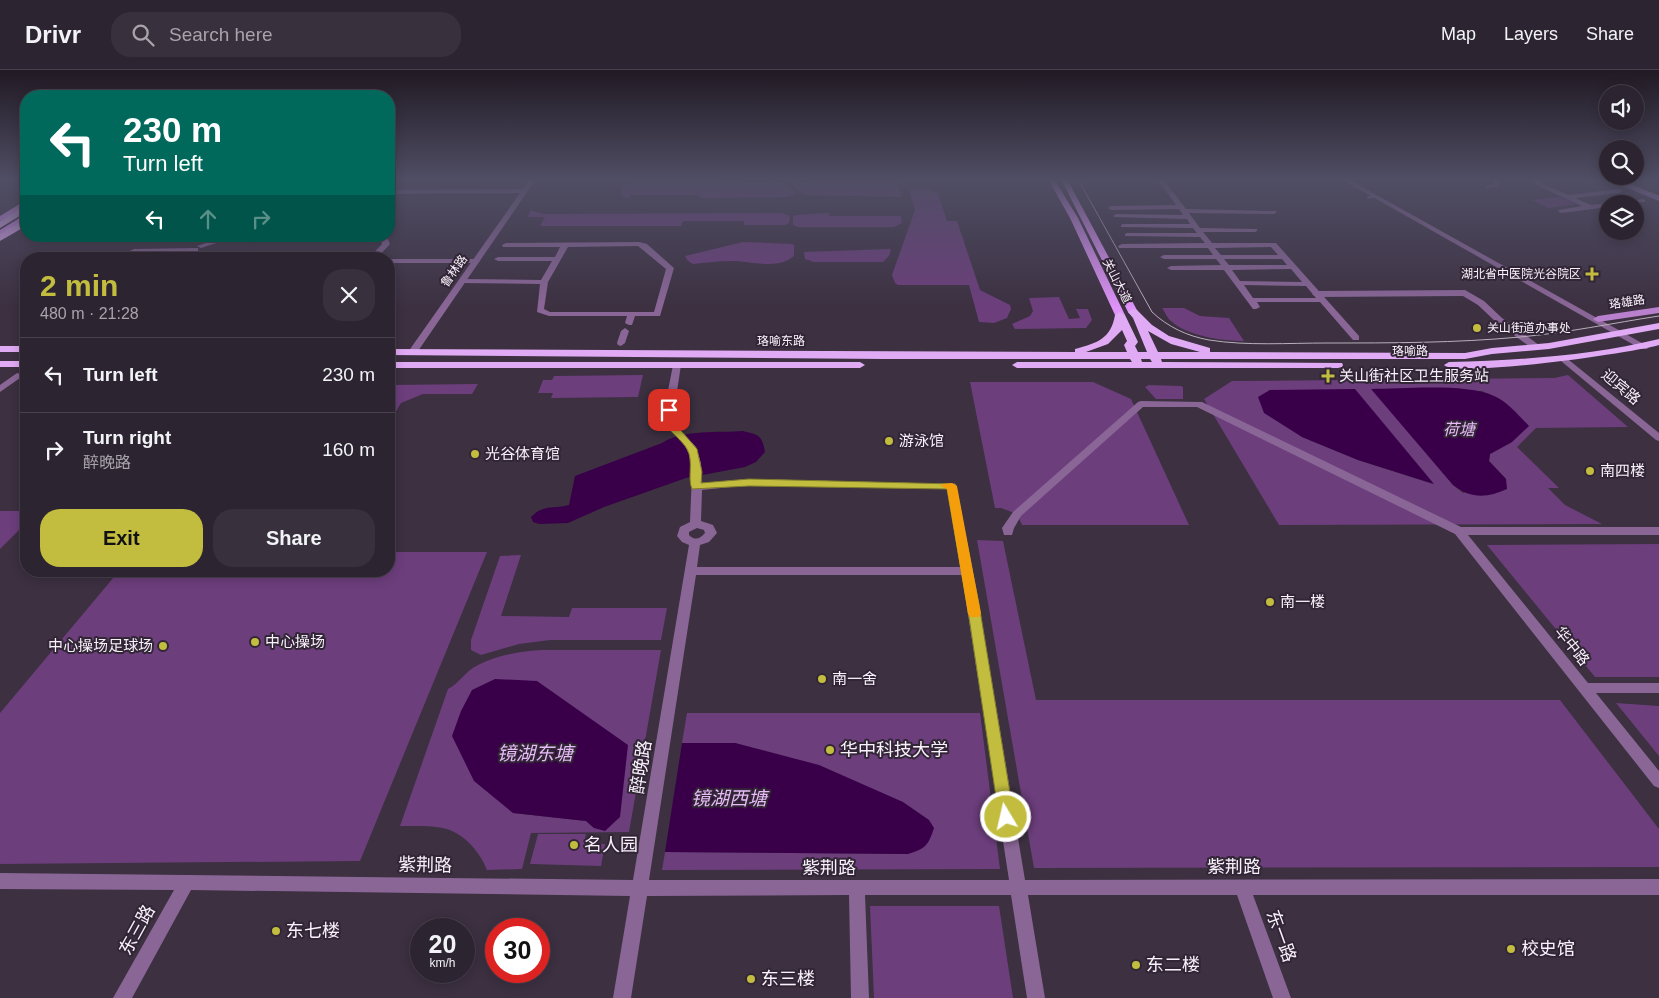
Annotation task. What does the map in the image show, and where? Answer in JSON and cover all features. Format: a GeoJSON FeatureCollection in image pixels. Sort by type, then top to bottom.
{"type":"FeatureCollection","features":[{"type":"Feature","properties":{"kind":"highway"},"geometry":{"type":"LineString","coordinates":[[0,233],[17,222]]}},
{"type":"Feature","properties":{"kind":"highway"},"geometry":{"type":"LineString","coordinates":[[0,238],[20,226]]}},
{"type":"Feature","properties":{"kind":"highway"},"geometry":{"type":"LineString","coordinates":[[1133,312],[1151,330],[1174,342],[1214,352],[1249,355]]}},
{"type":"Feature","properties":{"kind":"highway"},"geometry":{"type":"LineString","coordinates":[[1133,312],[1159,366]]}},
{"type":"Feature","properties":{"kind":"highway"},"geometry":{"type":"LineString","coordinates":[[1120,315],[1133,342],[1129,345],[1139,365]]}},
{"type":"Feature","properties":{"kind":"highway"},"geometry":{"type":"LineString","coordinates":[[1020,356],[1088,349],[1104,342],[1116,331],[1120,315]]}},
{"type":"Feature","properties":{"kind":"highway","name":"珞喻路"},"geometry":{"type":"LineString","coordinates":[[1173,355],[1440,357],[1536,347],[1659,326]]}},
{"type":"Feature","properties":{"kind":"highway","name":"珞喻路"},"geometry":{"type":"LineString","coordinates":[[1159,366],[1488,364],[1564,359],[1644,347],[1659,342]]}},
{"type":"Feature","properties":{"kind":"highway"},"geometry":{"type":"LineString","coordinates":[[0,349],[20,349]]}},
{"type":"Feature","properties":{"kind":"highway","name":"珞喻东路"},"geometry":{"type":"LineString","coordinates":[[395,352],[1020,356],[1173,355]]}},
{"type":"Feature","properties":{"kind":"highway"},"geometry":{"type":"LineString","coordinates":[[0,356],[20,356]]}},
{"type":"Feature","properties":{"kind":"highway"},"geometry":{"type":"LineString","coordinates":[[0,364],[20,364]]}},
{"type":"Feature","properties":{"kind":"highway","name":"珞喻东路"},"geometry":{"type":"LineString","coordinates":[[395,365],[1159,366]]}},
{"type":"Feature","properties":{"kind":"highway"},"geometry":{"type":"LineString","coordinates":[[0,370],[20,373]]}},
{"type":"Feature","properties":{"kind":"main road","name":"关山大道"},"geometry":{"type":"LineString","coordinates":[[1076,222],[1120,315]]}},
{"type":"Feature","properties":{"kind":"main road","name":"关山大道"},"geometry":{"type":"LineString","coordinates":[[1086,222],[1133,312]]}},
{"type":"Feature","properties":{"kind":"main road","name":"珞雄路"},"geometry":{"type":"LineString","coordinates":[[1598,319],[1659,310]]}},
{"type":"Feature","properties":{"kind":"street","name":"鲁林路"},"geometry":{"type":"LineString","coordinates":[[413,352],[503,222]]}},
{"type":"Feature","properties":{"kind":"street"},"geometry":{"type":"LineString","coordinates":[[1193,222],[1254,303],[1319,297],[1462,291],[1481,303],[1499,320],[1536,347]]}},
{"type":"Feature","properties":{"kind":"street"},"geometry":{"type":"LineString","coordinates":[[1419,222],[1598,319],[1644,347]]}},
{"type":"Feature","properties":{"kind":"street"},"geometry":{"type":"LineString","coordinates":[[1123,226],[1199,231]]}},
{"type":"Feature","properties":{"kind":"street"},"geometry":{"type":"LineString","coordinates":[[1127,235],[1255,230]]}},
{"type":"Feature","properties":{"kind":"street"},"geometry":{"type":"LineString","coordinates":[[193,252],[206,242]]}},
{"type":"Feature","properties":{"kind":"street"},"geometry":{"type":"LineString","coordinates":[[134,251],[198,248],[216,242]]}},
{"type":"Feature","properties":{"kind":"street"},"geometry":{"type":"LineString","coordinates":[[379,252],[386,244],[385,242]]}},
{"type":"Feature","properties":{"kind":"street"},"geometry":{"type":"LineString","coordinates":[[506,245],[639,244],[644,246],[670,268],[657,314],[549,314],[540,310],[539,307],[546,278],[565,245]]}},
{"type":"Feature","properties":{"kind":"street"},"geometry":{"type":"LineString","coordinates":[[1122,246],[1273,245],[1356,338]]}},
{"type":"Feature","properties":{"kind":"street"},"geometry":{"type":"LineString","coordinates":[[1164,257],[1283,257]]}},
{"type":"Feature","properties":{"kind":"street"},"geometry":{"type":"LineString","coordinates":[[498,259],[557,259]]}},
{"type":"Feature","properties":{"kind":"street"},"geometry":{"type":"LineString","coordinates":[[395,261],[476,261]]}},
{"type":"Feature","properties":{"kind":"street"},"geometry":{"type":"LineString","coordinates":[[1171,268],[1293,267]]}},
{"type":"Feature","properties":{"kind":"street"},"geometry":{"type":"LineString","coordinates":[[464,278],[546,278]]}},
{"type":"Feature","properties":{"kind":"street"},"geometry":{"type":"LineString","coordinates":[[1239,283],[1307,284]]}},
{"type":"Feature","properties":{"kind":"street"},"geometry":{"type":"LineString","coordinates":[[621,343],[632,314]]}},
{"type":"Feature","properties":{"kind":"street","name":"迎宾路"},"geometry":{"type":"LineString","coordinates":[[1564,359],[1659,438]]}},
{"type":"Feature","properties":{"kind":"street"},"geometry":{"type":"LineString","coordinates":[[677,365],[669,410],[670,424],[692,449],[697,472],[695,524]]}},
{"type":"Feature","properties":{"kind":"street"},"geometry":{"type":"LineString","coordinates":[[0,389],[20,374]]}},
{"type":"Feature","properties":{"kind":"street"},"geometry":{"type":"LineString","coordinates":[[1008,532],[1008,528],[1017,514],[1142,404],[1198,404],[1459,531],[1659,531]]}},
{"type":"Feature","properties":{"kind":"street"},"geometry":{"type":"LineString","coordinates":[[696,487],[749,482],[952,486],[1036,998]]}},
{"type":"Feature","properties":{"kind":"street"},"geometry":{"type":"LineString","coordinates":[[695,524],[706,526],[711,533],[704,540],[695,542],[684,538],[682,533],[687,527],[695,524]]}},
{"type":"Feature","properties":{"kind":"street","name":"华中路"},"geometry":{"type":"LineString","coordinates":[[1459,531],[1659,782]]}},
{"type":"Feature","properties":{"kind":"street","name":"醉晚路"},"geometry":{"type":"LineString","coordinates":[[622,998],[695,542]]}},
{"type":"Feature","properties":{"kind":"street"},"geometry":{"type":"LineString","coordinates":[[690,572],[967,571]]}},
{"type":"Feature","properties":{"kind":"street"},"geometry":{"type":"LineString","coordinates":[[1584,688],[1659,688]]}},
{"type":"Feature","properties":{"kind":"street","name":"紫荆路"},"geometry":{"type":"LineString","coordinates":[[0,881],[640,888],[1659,886]]}},
{"type":"Feature","properties":{"kind":"street","name":"东三路"},"geometry":{"type":"LineString","coordinates":[[122,998],[187,882]]}},
{"type":"Feature","properties":{"kind":"street","name":"东一路"},"geometry":{"type":"LineString","coordinates":[[1242,887],[1282,998]]}},
{"type":"Feature","properties":{"kind":"street"},"geometry":{"type":"LineString","coordinates":[[857,888],[860,998]]}},
{"type":"Feature","properties":{"kind":"shaded area"},"geometry":{"type":"Polygon","coordinates":[[[542,222],[682,222],[681,226],[540,226],[542,222]]]}},
{"type":"Feature","properties":{"kind":"shaded area"},"geometry":{"type":"Polygon","coordinates":[[[744,222],[789,222],[785,225],[744,225],[744,222]]]}},
{"type":"Feature","properties":{"kind":"shaded area"},"geometry":{"type":"Polygon","coordinates":[[[793,222],[902,223],[894,227],[798,227],[793,225],[793,222]]]}},
{"type":"Feature","properties":{"kind":"shaded area"},"geometry":{"type":"Polygon","coordinates":[[[911,222],[957,222],[980,290],[1010,305],[1011,309],[1007,318],[994,323],[979,322],[969,285],[898,285],[895,283],[892,275],[911,222]]]}},
{"type":"Feature","properties":{"kind":"shaded area"},"geometry":{"type":"Polygon","coordinates":[[[743,242],[792,244],[794,245],[794,256],[779,263],[771,264],[729,261],[693,264],[685,256],[743,242]]]}},
{"type":"Feature","properties":{"kind":"shaded area"},"geometry":{"type":"Polygon","coordinates":[[[891,249],[889,256],[883,262],[814,262],[805,259],[804,252],[891,249]]]}},
{"type":"Feature","properties":{"kind":"shaded area"},"geometry":{"type":"Polygon","coordinates":[[[1059,297],[1069,319],[1080,318],[1076,309],[1088,309],[1092,320],[1086,328],[1015,329],[1012,324],[1030,316],[1033,311],[1029,298],[1059,297]]]}},
{"type":"Feature","properties":{"kind":"shaded area"},"geometry":{"type":"Polygon","coordinates":[[[1162,308],[1184,308],[1200,316],[1229,318],[1244,341],[1216,339],[1186,330],[1170,320],[1162,308]]]}},
{"type":"Feature","properties":{"kind":"shaded area"},"geometry":{"type":"Polygon","coordinates":[[[643,375],[638,397],[551,398],[553,393],[538,393],[543,380],[552,380],[554,376],[643,375]]]}},
{"type":"Feature","properties":{"kind":"shaded area"},"geometry":{"type":"Polygon","coordinates":[[[1568,375],[1628,427],[1536,428],[1517,447],[1559,488],[1548,488],[1565,505],[1602,524],[1279,525],[1204,399],[1232,381],[1554,378],[1568,375]],[[1372,389],[1453,485],[1463,493],[1506,479],[1489,461],[1490,454],[1512,442],[1507,404],[1482,391],[1372,389]],[[1270,390],[1259,397],[1302,437],[1358,460],[1433,484],[1270,390]]]}},
{"type":"Feature","properties":{"kind":"shaded area"},"geometry":{"type":"Polygon","coordinates":[[[970,382],[1093,382],[1131,399],[1189,525],[1022,525],[1017,514],[1001,508],[995,508],[970,382]]]}},
{"type":"Feature","properties":{"kind":"shaded area"},"geometry":{"type":"Polygon","coordinates":[[[478,384],[472,394],[423,394],[401,403],[395,413],[395,385],[478,384]]]}},
{"type":"Feature","properties":{"kind":"shaded area"},"geometry":{"type":"Polygon","coordinates":[[[1149,385],[1181,386],[1183,387],[1183,399],[1156,399],[1145,387],[1149,385]]]}},
{"type":"Feature","properties":{"kind":"shaded area"},"geometry":{"type":"Polygon","coordinates":[[[0,511],[20,511],[20,529],[0,549],[0,511]]]}},
{"type":"Feature","properties":{"kind":"shaded area"},"geometry":{"type":"Polygon","coordinates":[[[977,540],[1003,541],[1036,700],[1560,700],[1659,829],[1659,867],[1034,868],[977,540]]]}},
{"type":"Feature","properties":{"kind":"shaded area"},"geometry":{"type":"Polygon","coordinates":[[[1659,544],[1659,677],[1595,677],[1487,545],[1659,544]]]}},
{"type":"Feature","properties":{"kind":"shaded area","name":"中心操场"},"geometry":{"type":"Polygon","coordinates":[[[395,552],[487,552],[360,861],[0,864],[0,713],[114,577],[395,577],[395,552]]]}},
{"type":"Feature","properties":{"kind":"shaded area"},"geometry":{"type":"Polygon","coordinates":[[[521,555],[501,616],[569,617],[572,608],[667,608],[661,640],[550,640],[519,644],[481,655],[471,650],[471,640],[500,556],[521,555]]]}},
{"type":"Feature","properties":{"kind":"shaded area"},"geometry":{"type":"Polygon","coordinates":[[[661,650],[629,832],[531,833],[522,869],[487,870],[471,845],[460,835],[447,829],[436,827],[400,826],[448,689],[473,668],[485,662],[509,654],[534,651],[661,650]],[[513,813],[586,821],[594,828],[619,817],[513,813]]]}},
{"type":"Feature","properties":{"kind":"shaded area"},"geometry":{"type":"Polygon","coordinates":[[[1616,703],[1659,706],[1659,756],[1616,703]]]}},
{"type":"Feature","properties":{"kind":"shaded area"},"geometry":{"type":"Polygon","coordinates":[[[687,713],[980,713],[1000,869],[662,870],[665,852],[908,854],[766,752],[735,743],[682,743],[687,713]]]}},
{"type":"Feature","properties":{"kind":"shaded area"},"geometry":{"type":"Polygon","coordinates":[[[538,834],[586,834],[584,844],[605,844],[601,866],[530,864],[538,834]]]}},
{"type":"Feature","properties":{"kind":"shaded area"},"geometry":{"type":"Polygon","coordinates":[[[870,906],[999,906],[1013,998],[874,998],[870,906]]]}},
{"type":"Feature","properties":{"kind":"water"},"geometry":{"type":"Polygon","coordinates":[[[1355,389],[1434,484],[1358,460],[1302,437],[1264,413],[1258,397],[1270,390],[1355,389]]]}},
{"type":"Feature","properties":{"kind":"water","name":"荷塘"},"geometry":{"type":"Polygon","coordinates":[[[1371,389],[1468,389],[1494,396],[1504,402],[1529,426],[1512,442],[1490,454],[1489,461],[1506,479],[1507,489],[1479,496],[1466,493],[1453,485],[1371,389]]]}},
{"type":"Feature","properties":{"kind":"water"},"geometry":{"type":"Polygon","coordinates":[[[743,431],[759,437],[763,442],[765,452],[756,462],[745,467],[686,478],[604,507],[568,523],[539,524],[533,522],[531,517],[545,508],[569,505],[575,476],[680,436],[701,432],[743,431]]]}},
{"type":"Feature","properties":{"kind":"water","name":"镜湖东塘"},"geometry":{"type":"Polygon","coordinates":[[[495,679],[537,681],[628,745],[620,817],[605,831],[594,828],[586,821],[513,813],[474,781],[452,736],[461,711],[472,690],[495,679]]]}},
{"type":"Feature","properties":{"kind":"water","name":"镜湖西塘"},"geometry":{"type":"Polygon","coordinates":[[[682,743],[735,743],[819,765],[903,802],[929,820],[934,828],[932,834],[925,846],[908,854],[665,852],[682,743]]]}},
{"type":"Feature","properties":{"kind":"tram line"},"geometry":{"type":"LineString","coordinates":[[1102,222],[1152,312],[1171,326],[1209,340],[1268,344],[1399,343],[1472,340],[1555,333],[1659,316]]}},
{"type":"Feature","properties":{"kind":"slow traffic"},"geometry":{"type":"LineString","coordinates":[[946,486],[952,486],[975,614]]}},
{"type":"Feature","properties":{"kind":"place","name":"湖北省中医院光谷院区"},"geometry":{"type":"Point","coordinates":[1592,274]}},
{"type":"Feature","properties":{"kind":"place","name":"关山街道办事处"},"geometry":{"type":"Point","coordinates":[1477,328]}},
{"type":"Feature","properties":{"kind":"place","name":"关山街社区卫生服务站"},"geometry":{"type":"Point","coordinates":[1328,376]}},
{"type":"Feature","properties":{"kind":"place","name":"游泳馆"},"geometry":{"type":"Point","coordinates":[889,441]}},
{"type":"Feature","properties":{"kind":"place","name":"光谷体育馆"},"geometry":{"type":"Point","coordinates":[475,454]}},
{"type":"Feature","properties":{"kind":"place","name":"南四楼"},"geometry":{"type":"Point","coordinates":[1590,471]}},
{"type":"Feature","properties":{"kind":"place","name":"南一楼"},"geometry":{"type":"Point","coordinates":[1270,602]}},
{"type":"Feature","properties":{"kind":"place","name":"中心操场"},"geometry":{"type":"Point","coordinates":[255,642]}},
{"type":"Feature","properties":{"kind":"place","name":"中心操场足球场"},"geometry":{"type":"Point","coordinates":[163,646]}},
{"type":"Feature","properties":{"kind":"place","name":"南一舍"},"geometry":{"type":"Point","coordinates":[822,679]}},
{"type":"Feature","properties":{"kind":"place","name":"华中科技大学"},"geometry":{"type":"Point","coordinates":[830,750]}},
{"type":"Feature","properties":{"kind":"place","name":"名人园"},"geometry":{"type":"Point","coordinates":[574,845]}},
{"type":"Feature","properties":{"kind":"place","name":"东七楼"},"geometry":{"type":"Point","coordinates":[276,931]}},
{"type":"Feature","properties":{"kind":"place","name":"校史馆"},"geometry":{"type":"Point","coordinates":[1511,949]}},
{"type":"Feature","properties":{"kind":"place","name":"东二楼"},"geometry":{"type":"Point","coordinates":[1136,965]}},
{"type":"Feature","properties":{"kind":"place","name":"东三楼"},"geometry":{"type":"Point","coordinates":[751,979]}},
{"type":"Feature","properties":{"kind":"route"},"geometry":{"type":"LineString","coordinates":[[669,410],[670,424],[692,449],[697,472],[696,487],[749,482],[952,486],[973,604],[1006,817]]}}]}
